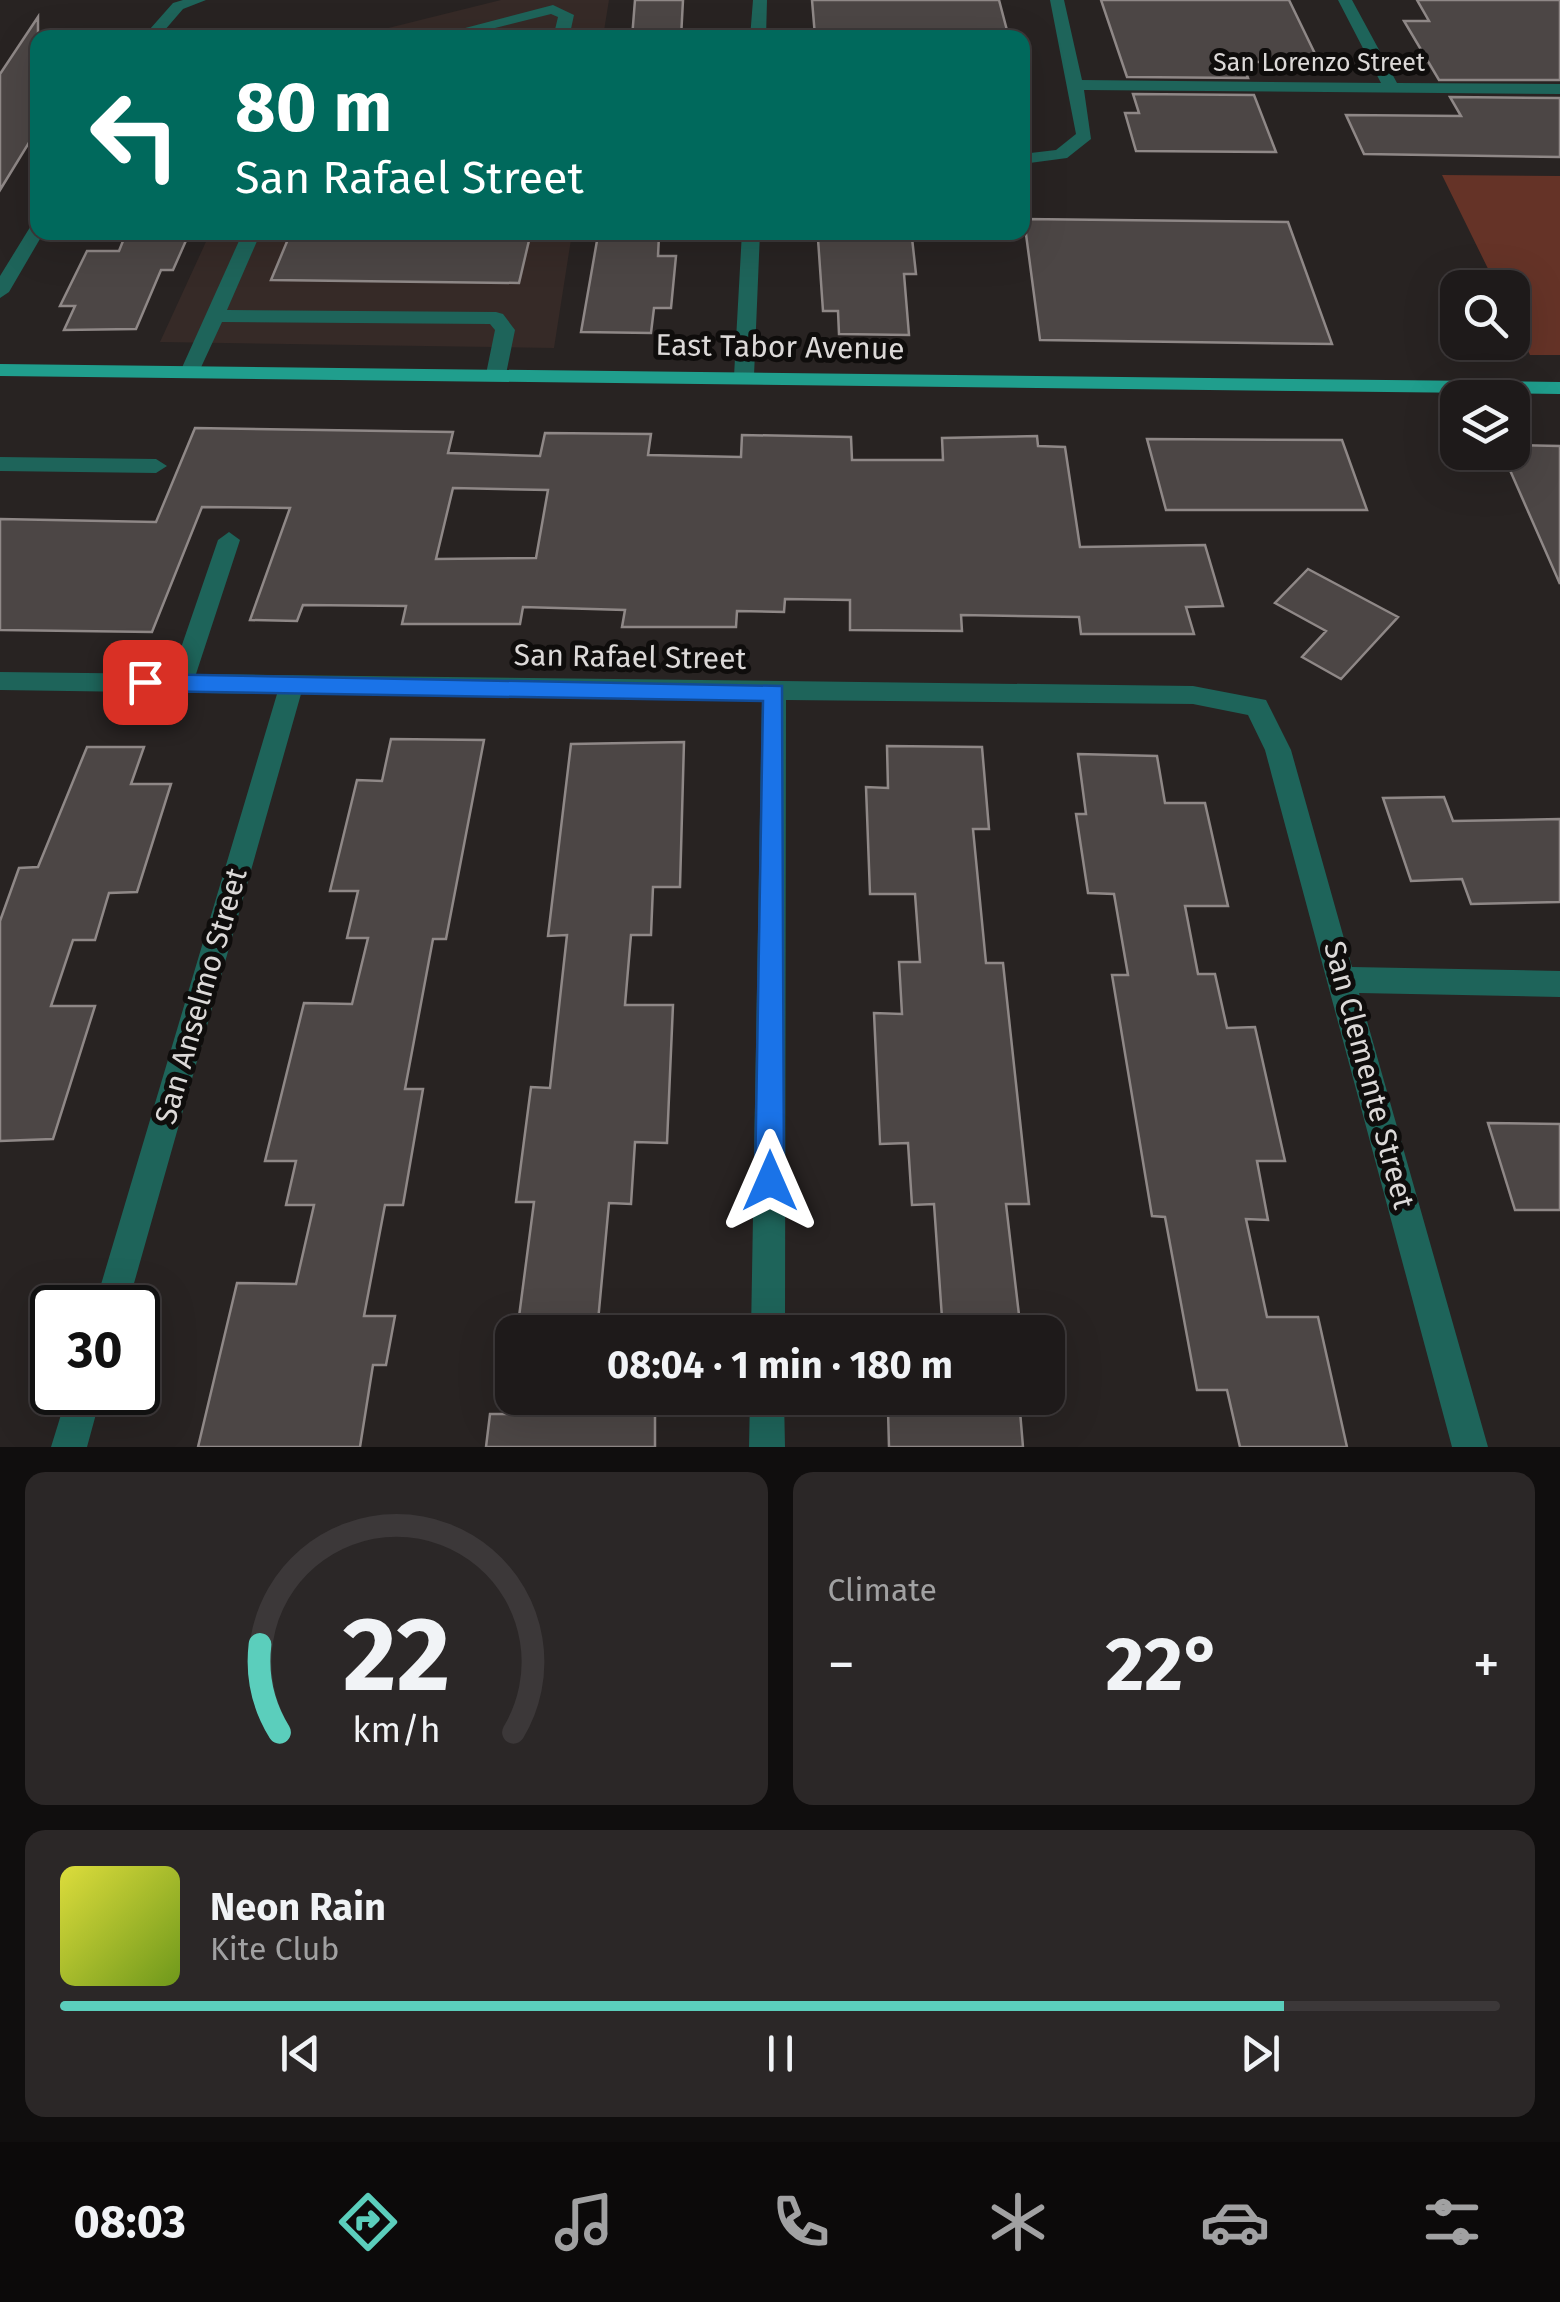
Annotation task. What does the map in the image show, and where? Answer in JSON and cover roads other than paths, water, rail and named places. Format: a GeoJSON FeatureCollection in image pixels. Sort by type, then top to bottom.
{"type":"FeatureCollection","features":[{"type":"Feature","properties":{"kind":"main road","name":"East Tabor Avenue"},"geometry":{"type":"LineString","coordinates":[[0,370],[1560,388]]}},
{"type":"Feature","properties":{"kind":"street"},"geometry":{"type":"LineString","coordinates":[[156,30],[178,6],[200,0]]}},
{"type":"Feature","properties":{"kind":"street"},"geometry":{"type":"LineString","coordinates":[[758,30],[760,0]]}},
{"type":"Feature","properties":{"kind":"street"},"geometry":{"type":"LineString","coordinates":[[1030,158],[1061,154],[1086,135],[1057,0]]}},
{"type":"Feature","properties":{"kind":"street"},"geometry":{"type":"LineString","coordinates":[[1345,0],[1391,87]]}},
{"type":"Feature","properties":{"kind":"street"},"geometry":{"type":"LineString","coordinates":[[468,30],[553,10],[566,15],[563,30]]}},
{"type":"Feature","properties":{"kind":"street","name":"San Lorenzo Street"},"geometry":{"type":"LineString","coordinates":[[1078,85],[1560,89]]}},
{"type":"Feature","properties":{"kind":"street"},"geometry":{"type":"LineString","coordinates":[[0,292],[31,240]]}},
{"type":"Feature","properties":{"kind":"street"},"geometry":{"type":"LineString","coordinates":[[190,372],[248,240]]}},
{"type":"Feature","properties":{"kind":"street"},"geometry":{"type":"LineString","coordinates":[[744,376],[750,240]]}},
{"type":"Feature","properties":{"kind":"street"},"geometry":{"type":"LineString","coordinates":[[214,316],[496,318],[506,330],[496,374]]}},
{"type":"Feature","properties":{"kind":"street"},"geometry":{"type":"LineString","coordinates":[[0,464],[156,466]]}},
{"type":"Feature","properties":{"kind":"street"},"geometry":{"type":"LineString","coordinates":[[181,683],[229,540]]}},
{"type":"Feature","properties":{"kind":"street","name":"San Rafael Street"},"geometry":{"type":"LineString","coordinates":[[0,680],[1193,694],[1257,706]]}},
{"type":"Feature","properties":{"kind":"street","name":"San Anselmo Street"},"geometry":{"type":"LineString","coordinates":[[117,1285],[292,684]]}},
{"type":"Feature","properties":{"kind":"street"},"geometry":{"type":"LineString","coordinates":[[768,1315],[774,692]]}},
{"type":"Feature","properties":{"kind":"street","name":"San Clemente Street"},"geometry":{"type":"LineString","coordinates":[[1257,706],[1278,750],[1470,1447]]}},
{"type":"Feature","properties":{"kind":"street"},"geometry":{"type":"LineString","coordinates":[[1343,980],[1560,984]]}},
{"type":"Feature","properties":{"kind":"street"},"geometry":{"type":"LineString","coordinates":[[69,1447],[78,1415]]}},
{"type":"Feature","properties":{"kind":"street"},"geometry":{"type":"LineString","coordinates":[[767,1447],[768,1415]]}}]}
